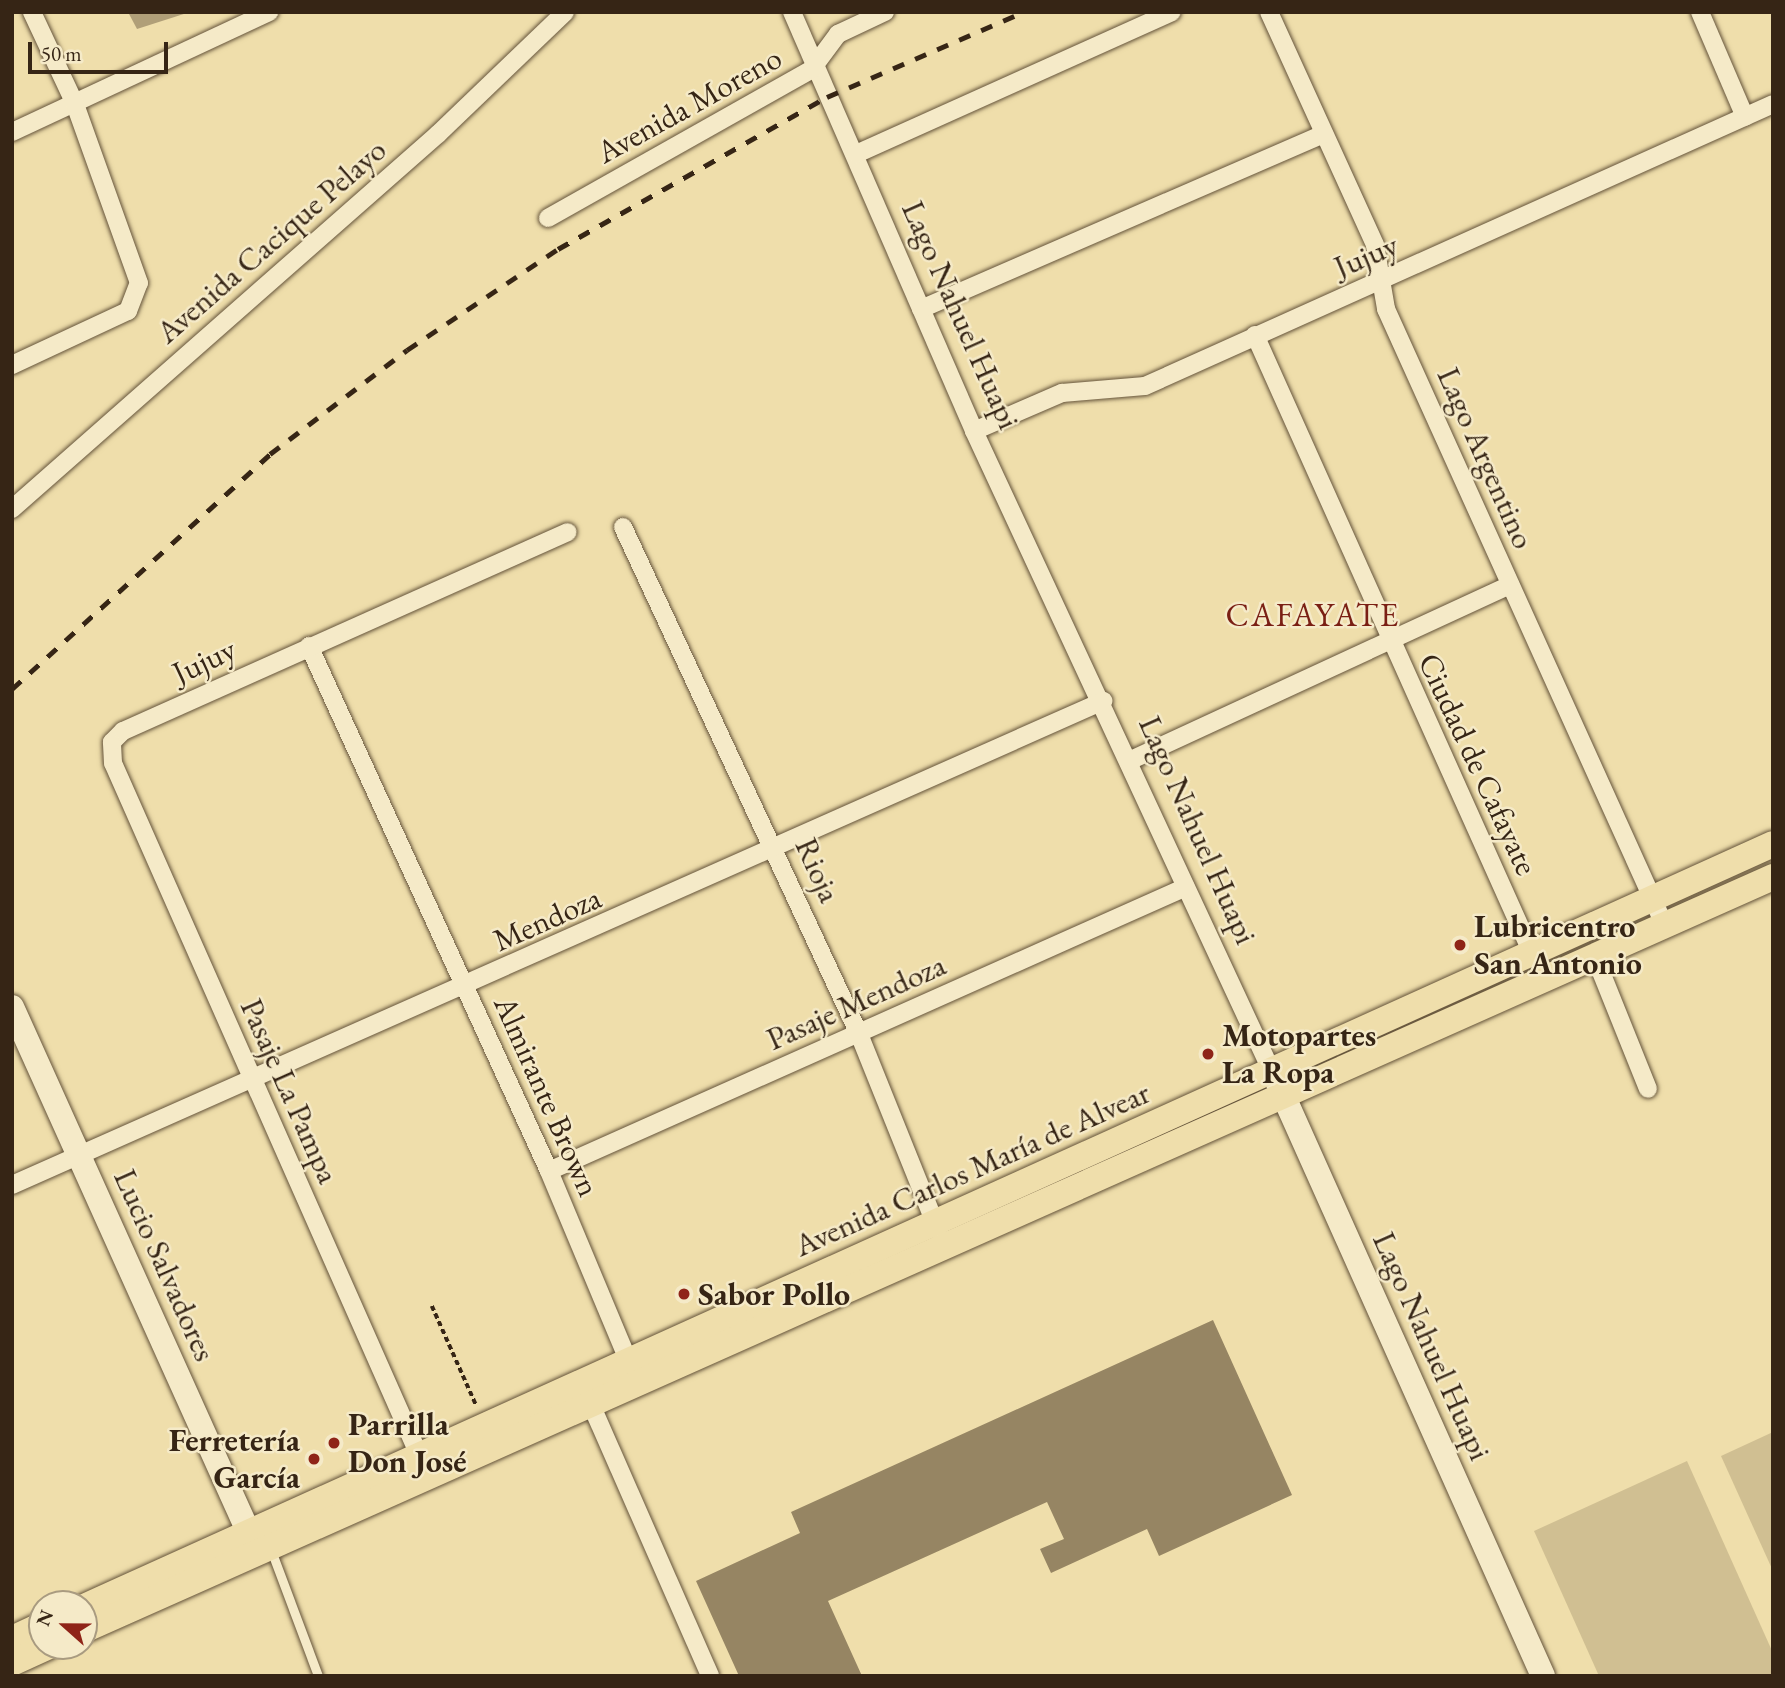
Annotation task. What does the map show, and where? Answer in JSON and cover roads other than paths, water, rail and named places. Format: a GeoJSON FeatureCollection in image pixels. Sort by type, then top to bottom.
{"type":"FeatureCollection","features":[{"type":"Feature","properties":{"kind":"main road","name":"Avenida Carlos María de Alvear"},"geometry":{"type":"LineString","coordinates":[[424,1466],[486,1426],[633,1372],[939,1234],[1272,1070],[1530,949],[1767,847]]}},
{"type":"Feature","properties":{"kind":"main road","name":"Avenida Carlos María de Alvear"},"geometry":{"type":"LineString","coordinates":[[939,1234],[1283,1095],[1773,876]]}},
{"type":"Feature","properties":{"kind":"main road","name":"Lucio Salvadores"},"geometry":{"type":"LineString","coordinates":[[12,1007],[258,1542]]}},
{"type":"Feature","properties":{"kind":"main road","name":"Lago Nahuel Huapi"},"geometry":{"type":"LineString","coordinates":[[1272,1070],[1543,1676]]}},
{"type":"Feature","properties":{"kind":"main road","name":"Avenida Carlos María de Alvear"},"geometry":{"type":"LineString","coordinates":[[98,1623],[258,1542],[424,1466],[590,1402],[633,1372]]}},
{"type":"Feature","properties":{"kind":"main road","name":"Avenida Carlos María de Alvear"},"geometry":{"type":"LineString","coordinates":[[98,1602],[258,1542]]}},
{"type":"Feature","properties":{"kind":"main road"},"geometry":{"type":"LineString","coordinates":[[12,1639],[28,1632]]}},
{"type":"Feature","properties":{"kind":"main road"},"geometry":{"type":"LineString","coordinates":[[12,1663],[28,1656]]}},
{"type":"Feature","properties":{"kind":"street"},"geometry":{"type":"LineString","coordinates":[[12,365],[128,311],[139,283],[75,104],[32,12]]}},
{"type":"Feature","properties":{"kind":"street"},"geometry":{"type":"LineString","coordinates":[[12,132],[269,12]]}},
{"type":"Feature","properties":{"kind":"street","name":"Avenida Cacique Pelayo"},"geometry":{"type":"LineString","coordinates":[[12,509],[438,134],[565,12]]}},
{"type":"Feature","properties":{"kind":"street","name":"Lago Nahuel Huapi"},"geometry":{"type":"LineString","coordinates":[[792,12],[812,69],[856,155],[974,430],[1103,701],[1272,1070]]}},
{"type":"Feature","properties":{"kind":"street","name":"Avenida Moreno"},"geometry":{"type":"LineString","coordinates":[[548,218],[812,69],[838,34],[885,12]]}},
{"type":"Feature","properties":{"kind":"street"},"geometry":{"type":"LineString","coordinates":[[856,155],[1172,12]]}},
{"type":"Feature","properties":{"kind":"street","name":"Lago Argentino"},"geometry":{"type":"LineString","coordinates":[[1269,12],[1375,245],[1386,309],[1664,924]]}},
{"type":"Feature","properties":{"kind":"street"},"geometry":{"type":"LineString","coordinates":[[1700,12],[1745,117]]}},
{"type":"Feature","properties":{"kind":"street","name":"Jujuy"},"geometry":{"type":"LineString","coordinates":[[974,430],[1062,393],[1145,386],[1255,335],[1381,283],[1773,104]]}},
{"type":"Feature","properties":{"kind":"street"},"geometry":{"type":"LineString","coordinates":[[920,309],[1324,134]]}},
{"type":"Feature","properties":{"kind":"street","name":"Ciudad de Cafayate"},"geometry":{"type":"LineString","coordinates":[[1255,335],[1389,643],[1530,949]]}},
{"type":"Feature","properties":{"kind":"street","name":"Rioja"},"geometry":{"type":"LineString","coordinates":[[623,527],[776,848],[859,1034],[939,1234]]}},
{"type":"Feature","properties":{"kind":"street","name":"Jujuy"},"geometry":{"type":"LineString","coordinates":[[123,731],[567,532]]}},
{"type":"Feature","properties":{"kind":"street"},"geometry":{"type":"LineString","coordinates":[[1129,761],[1389,643],[1510,584]]}},
{"type":"Feature","properties":{"kind":"street","name":"Almirante Brown"},"geometry":{"type":"LineString","coordinates":[[309,646],[550,1171],[633,1372]]}},
{"type":"Feature","properties":{"kind":"street","name":"Mendoza"},"geometry":{"type":"LineString","coordinates":[[12,1185],[467,988],[1103,701]]}},
{"type":"Feature","properties":{"kind":"street","name":"Pasaje La Pampa"},"geometry":{"type":"LineString","coordinates":[[123,731],[112,743],[113,763],[424,1466]]}},
{"type":"Feature","properties":{"kind":"street"},"geometry":{"type":"LineString","coordinates":[[1767,847],[1773,876]]}},
{"type":"Feature","properties":{"kind":"street","name":"Pasaje Mendoza"},"geometry":{"type":"LineString","coordinates":[[550,1171],[1186,887]]}},
{"type":"Feature","properties":{"kind":"street"},"geometry":{"type":"LineString","coordinates":[[1595,957],[1648,1089]]}},
{"type":"Feature","properties":{"kind":"street"},"geometry":{"type":"LineString","coordinates":[[590,1402],[710,1676]]}},
{"type":"Feature","properties":{"kind":"lane"},"geometry":{"type":"LineString","coordinates":[[258,1542],[318,1676]]}},
{"type":"Feature","properties":{"kind":"railway"},"geometry":{"type":"LineString","coordinates":[[12,689],[270,454],[407,350],[558,249],[827,97],[1023,12]]}},
{"type":"Feature","properties":{"kind":"place","name":"Lubricentro San Antonio"},"geometry":{"type":"Point","coordinates":[1460,945]}},
{"type":"Feature","properties":{"kind":"place","name":"Motopartes La Ropa"},"geometry":{"type":"Point","coordinates":[1208,1054]}},
{"type":"Feature","properties":{"kind":"place","name":"Sabor Pollo"},"geometry":{"type":"Point","coordinates":[684,1294]}},
{"type":"Feature","properties":{"kind":"place","name":"Parrilla Don José"},"geometry":{"type":"Point","coordinates":[334,1443]}},
{"type":"Feature","properties":{"kind":"place","name":"Ferretería García"},"geometry":{"type":"Point","coordinates":[314,1459]}},
{"type":"Feature","properties":{"kind":"district","name":"CAFAYATE"},"geometry":{"type":"Point","coordinates":[1313,615]}}]}
